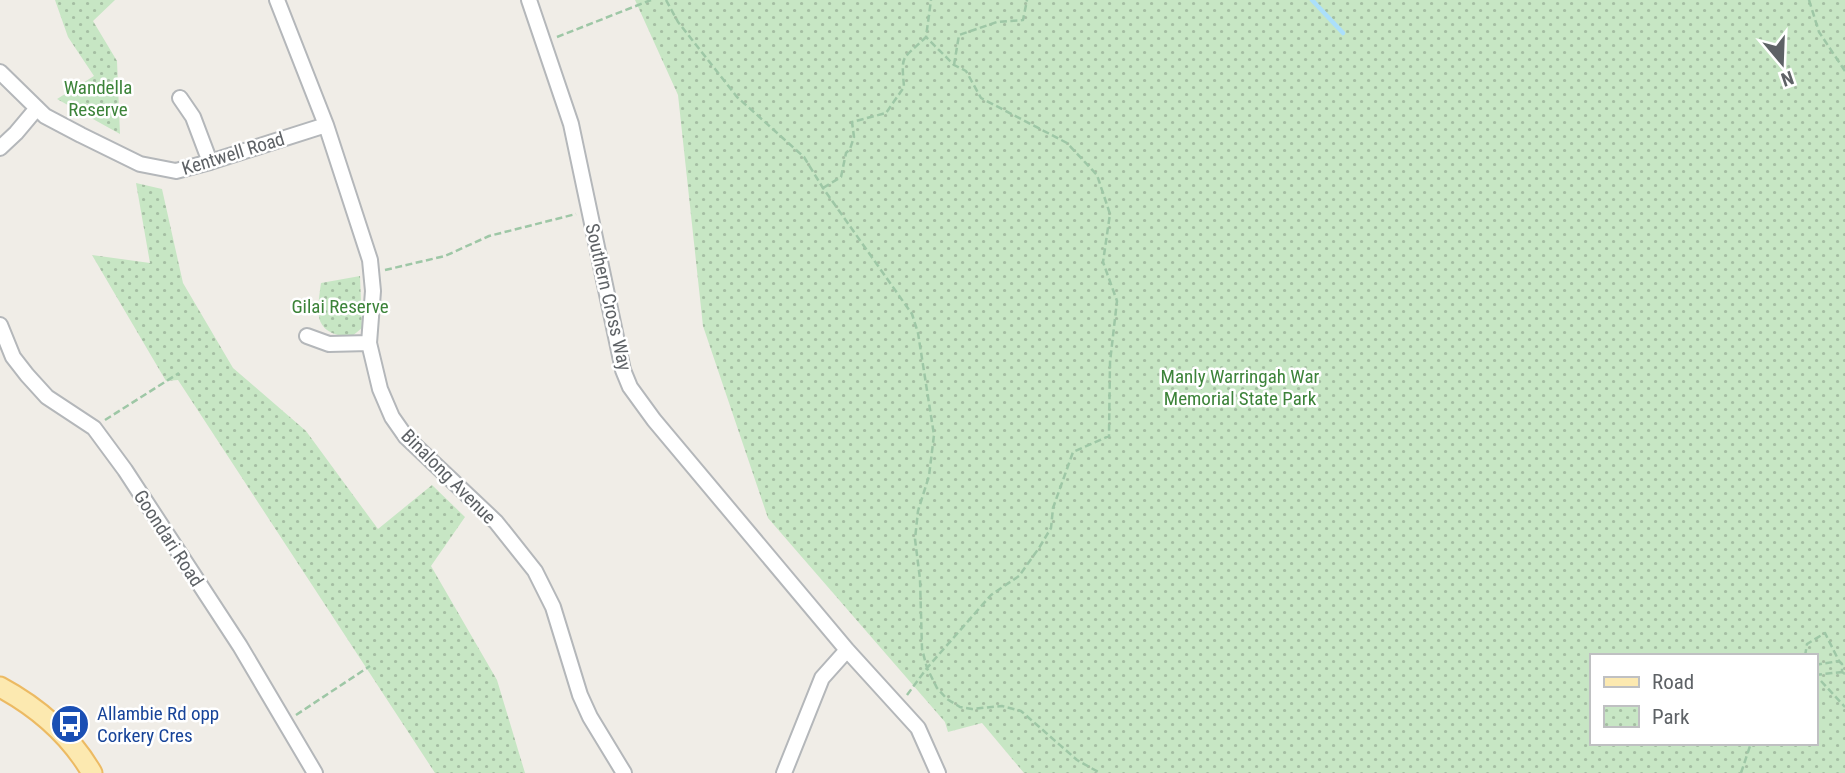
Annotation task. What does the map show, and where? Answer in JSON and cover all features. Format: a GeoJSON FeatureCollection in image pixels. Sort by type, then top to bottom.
{"type":"FeatureCollection","features":[{"type":"Feature","properties":{"kind":"main road"},"geometry":{"type":"LineString","coordinates":[[0,687],[50,720],[70,741],[92,773]]}},
{"type":"Feature","properties":{"kind":"street","name":"Binalong Avenue"},"geometry":{"type":"LineString","coordinates":[[277,0],[326,125],[370,260],[373,291],[369,343],[380,389],[406,438],[496,522],[535,571],[553,607],[585,706],[624,773]]}},
{"type":"Feature","properties":{"kind":"street","name":"Southern Cross Way"},"geometry":{"type":"LineString","coordinates":[[529,0],[571,124],[623,370],[630,387],[654,420],[847,650],[918,728],[938,773]]}},
{"type":"Feature","properties":{"kind":"street","name":"Kentwell Road"},"geometry":{"type":"LineString","coordinates":[[0,72],[45,116],[140,164],[176,171],[326,125]]}},
{"type":"Feature","properties":{"kind":"street"},"geometry":{"type":"LineString","coordinates":[[180,98],[193,117],[210,162]]}},
{"type":"Feature","properties":{"kind":"street"},"geometry":{"type":"LineString","coordinates":[[0,148],[37,108]]}},
{"type":"Feature","properties":{"kind":"street","name":"Goondari Road"},"geometry":{"type":"LineString","coordinates":[[0,325],[13,357],[34,382],[47,397],[94,428],[125,470],[240,646],[315,773]]}},
{"type":"Feature","properties":{"kind":"street"},"geometry":{"type":"LineString","coordinates":[[307,335],[329,344],[369,343]]}},
{"type":"Feature","properties":{"kind":"street"},"geometry":{"type":"LineString","coordinates":[[784,773],[822,678],[847,650]]}},
{"type":"Feature","properties":{"kind":"path"},"geometry":{"type":"LineString","coordinates":[[543,43],[651,0]]}},
{"type":"Feature","properties":{"kind":"path"},"geometry":{"type":"LineString","coordinates":[[666,0],[678,22],[737,97],[804,158],[912,314],[918,333],[934,435],[929,477],[918,511],[915,539],[920,579],[922,649],[937,688],[947,699],[960,707],[972,709],[1002,706],[1021,710],[1077,760],[1100,773]]}},
{"type":"Feature","properties":{"kind":"path"},"geometry":{"type":"LineString","coordinates":[[823,188],[841,177],[846,153],[854,137],[852,122],[886,113],[904,87],[904,56],[926,37],[931,0]]}},
{"type":"Feature","properties":{"kind":"path"},"geometry":{"type":"LineString","coordinates":[[954,65],[959,35],[997,22],[1023,20],[1027,0]]}},
{"type":"Feature","properties":{"kind":"path"},"geometry":{"type":"LineString","coordinates":[[1809,0],[1819,32],[1845,71]]}},
{"type":"Feature","properties":{"kind":"path"},"geometry":{"type":"LineString","coordinates":[[900,708],[927,667],[991,596],[1019,576],[1039,548],[1051,528],[1053,508],[1073,452],[1109,436],[1110,362],[1117,301],[1103,262],[1110,214],[1097,174],[1067,143],[981,98],[966,71],[954,65],[926,37]]}},
{"type":"Feature","properties":{"kind":"path"},"geometry":{"type":"LineString","coordinates":[[371,273],[444,256],[489,236],[589,211]]}},
{"type":"Feature","properties":{"kind":"path"},"geometry":{"type":"LineString","coordinates":[[94,428],[179,373]]}},
{"type":"Feature","properties":{"kind":"path"},"geometry":{"type":"LineString","coordinates":[[1805,654],[1807,644],[1825,633],[1844,673],[1817,675]]}},
{"type":"Feature","properties":{"kind":"path"},"geometry":{"type":"LineString","coordinates":[[1817,664],[1839,661]]}},
{"type":"Feature","properties":{"kind":"path"},"geometry":{"type":"LineString","coordinates":[[285,722],[370,666]]}},
{"type":"Feature","properties":{"kind":"path"},"geometry":{"type":"LineString","coordinates":[[1821,681],[1845,707]]}},
{"type":"Feature","properties":{"kind":"path"},"geometry":{"type":"LineString","coordinates":[[1741,773],[1750,745]]}},
{"type":"Feature","properties":{"kind":"green space","name":"Wandella Reserve"},"geometry":{"type":"Polygon","coordinates":[[[55,0],[115,0],[93,21],[117,61],[120,134],[57,99],[94,76],[68,37],[55,0]]]}},
{"type":"Feature","properties":{"kind":"green space","name":"Manly Warringah War Memorial State Park"},"geometry":{"type":"Polygon","coordinates":[[[635,0],[1845,0],[1845,773],[1024,773],[982,723],[948,732],[945,722],[768,518],[703,326],[678,95],[635,0]]]}},
{"type":"Feature","properties":{"kind":"green space"},"geometry":{"type":"Polygon","coordinates":[[[136,183],[162,189],[183,283],[233,368],[306,431],[378,529],[432,485],[465,517],[431,566],[497,680],[525,773],[435,773],[178,380],[166,381],[92,255],[150,263],[136,183]]]}},
{"type":"Feature","properties":{"kind":"green space","name":"Gilai Reserve"},"geometry":{"type":"Polygon","coordinates":[[[360,276],[362,328],[351,337],[329,332],[323,327],[318,312],[321,283],[360,276]]]}},
{"type":"Feature","properties":{"kind":"waterway"},"geometry":{"type":"LineString","coordinates":[[1312,0],[1343,33]]}},
{"type":"Feature","properties":{"kind":"place","name":"Allambie Rd opp Corkery Cres"},"geometry":{"type":"Point","coordinates":[70,724]}}]}
